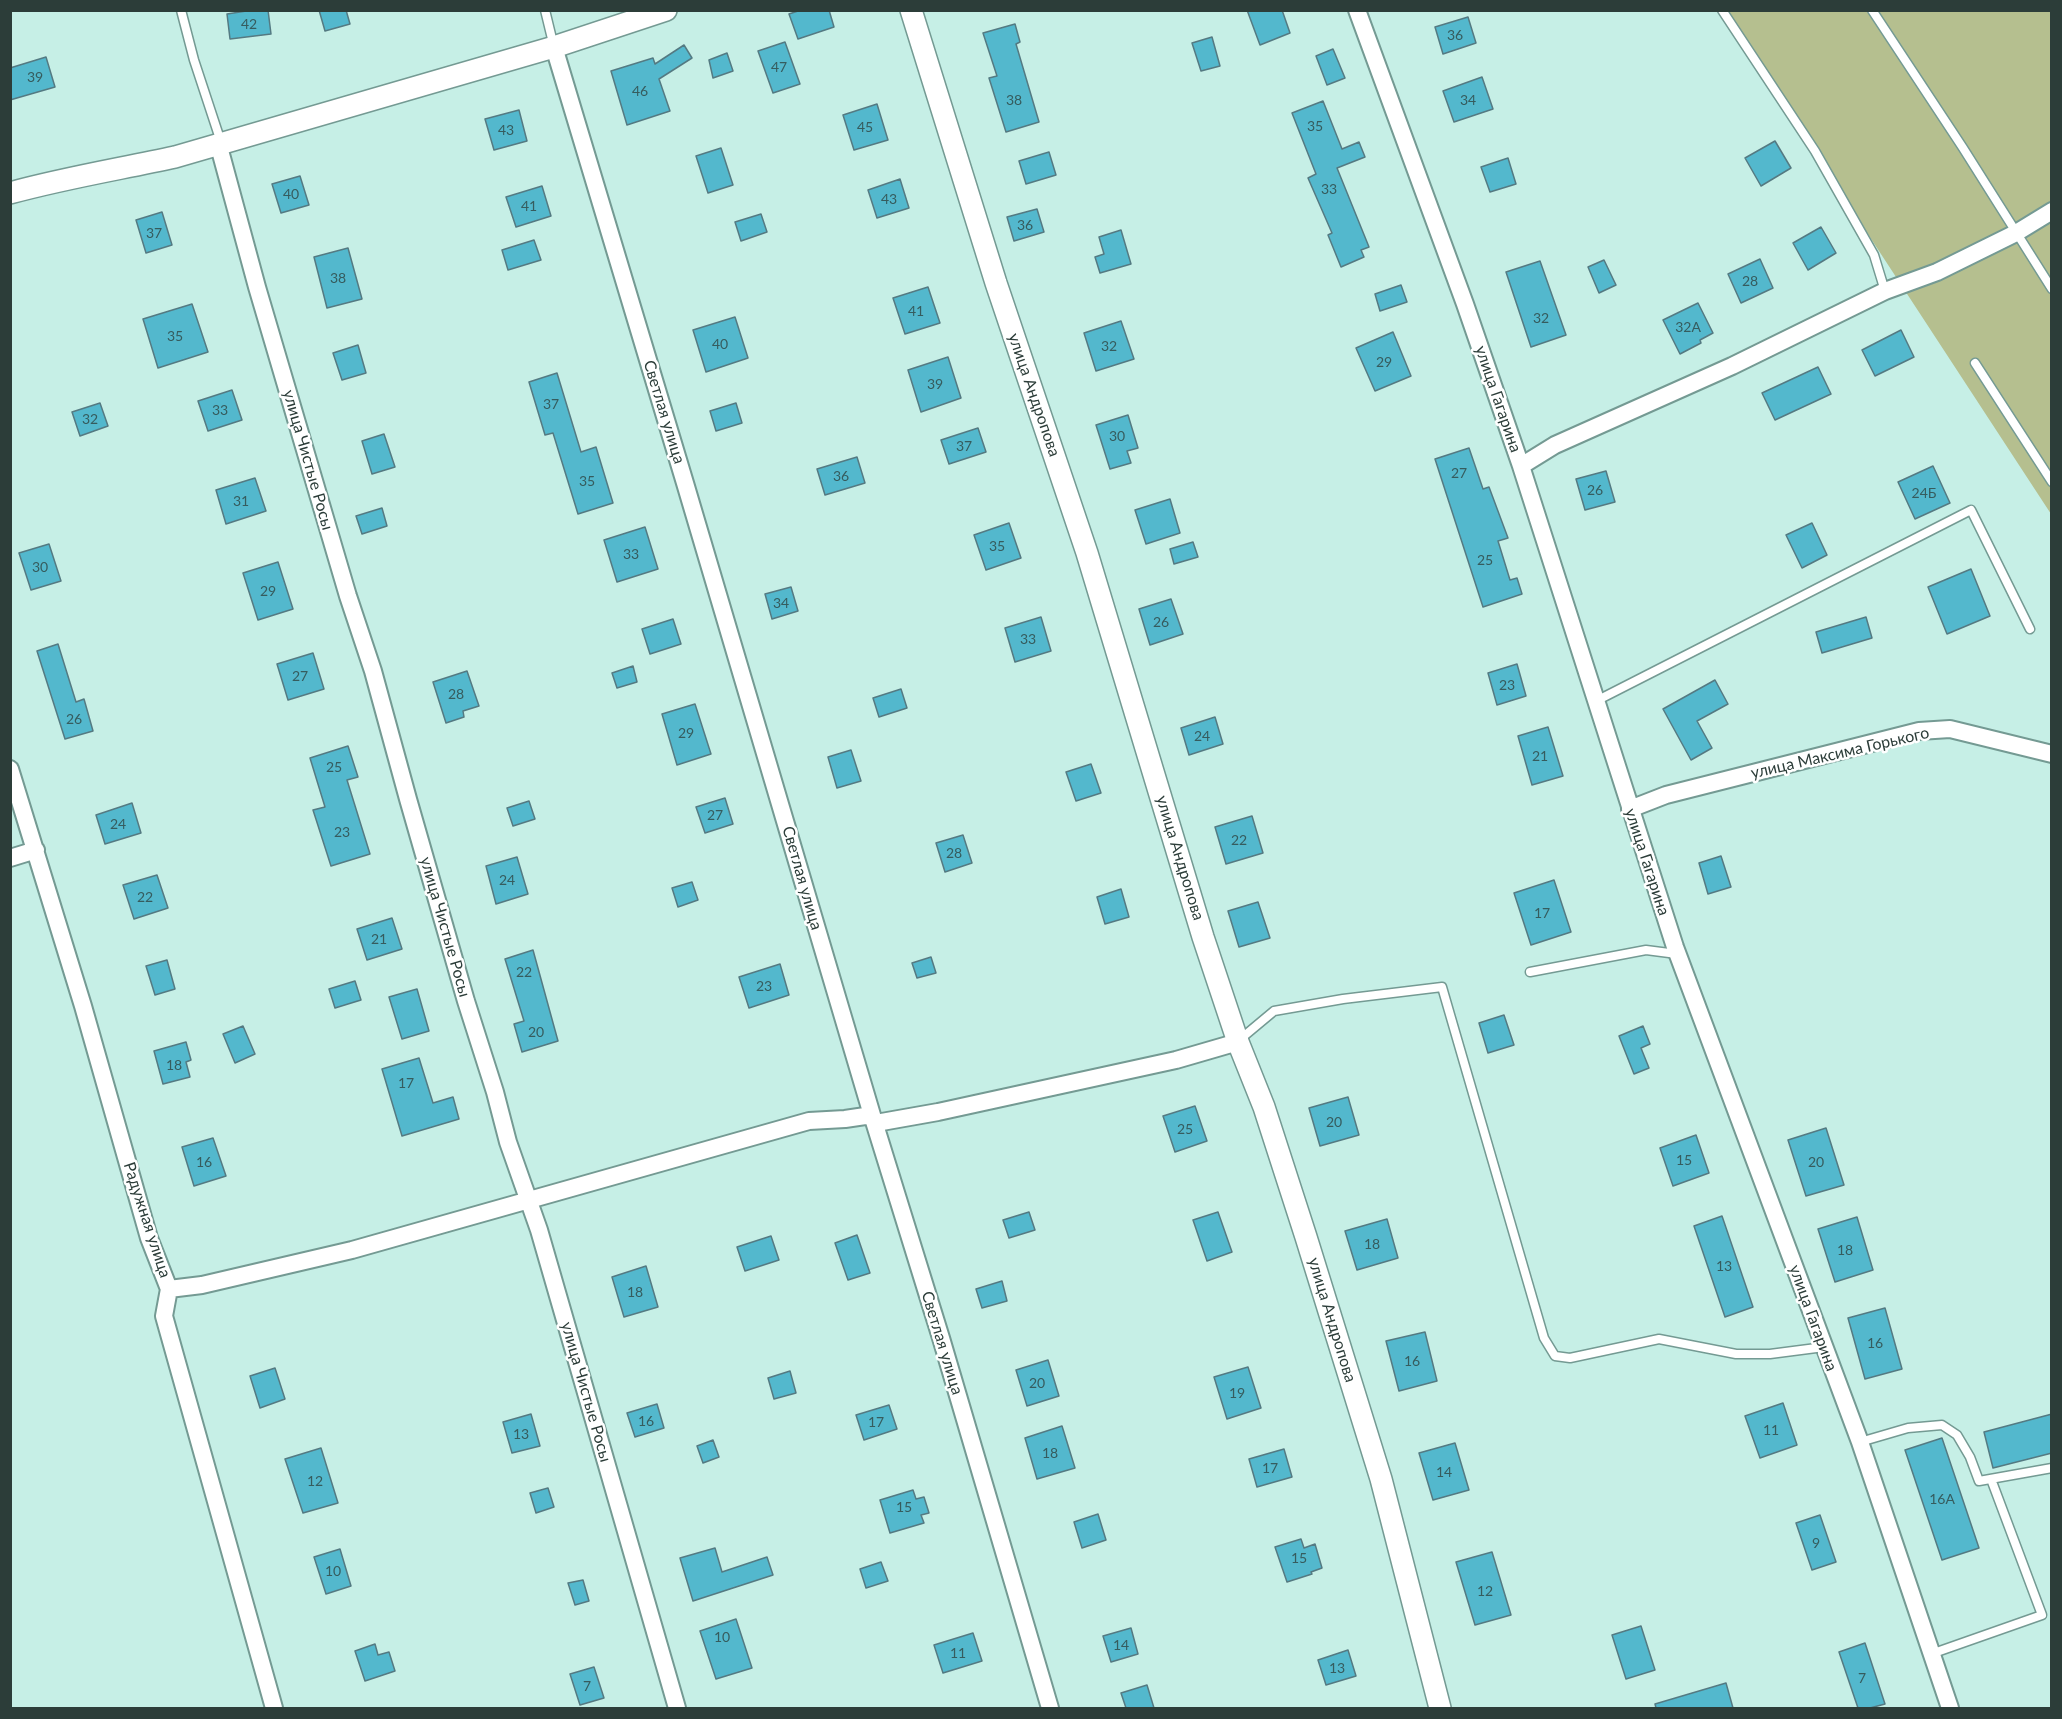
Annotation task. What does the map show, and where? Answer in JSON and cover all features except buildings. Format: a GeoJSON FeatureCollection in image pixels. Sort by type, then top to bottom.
{"type":"FeatureCollection","features":[{"type":"Feature","properties":{"kind":"street"},"geometry":{"type":"LineString","coordinates":[[10,193],[45,183],[175,157],[554,48],[666,10]]}},
{"type":"Feature","properties":{"kind":"street","name":"улица Андропова"},"geometry":{"type":"LineString","coordinates":[[911,10],[996,283],[1087,553],[1203,937],[1238,1042],[1264,1107],[1381,1479],[1440,1708]]}},
{"type":"Feature","properties":{"kind":"street","name":"улица Гагарина"},"geometry":{"type":"LineString","coordinates":[[1357,10],[1465,304],[1521,466],[1678,954],[1860,1442],[1950,1708]]}},
{"type":"Feature","properties":{"kind":"street","name":"Светлая улица"},"geometry":{"type":"LineString","coordinates":[[554,48],[945,1349],[1050,1708]]}},
{"type":"Feature","properties":{"kind":"street","name":"улица Чистые Росы"},"geometry":{"type":"LineString","coordinates":[[220,143],[260,298],[348,596],[373,671],[466,1001],[511,1151],[539,1230],[677,1708]]}},
{"type":"Feature","properties":{"kind":"street"},"geometry":{"type":"LineString","coordinates":[[1521,466],[1555,445],[1732,366],[1885,291],[1937,272],[2016,233],[2052,211]]}},
{"type":"Feature","properties":{"kind":"street","name":"улица Максима Горького"},"geometry":{"type":"LineString","coordinates":[[1630,809],[1666,795],[1919,731],[1950,729],[2052,754]]}},
{"type":"Feature","properties":{"kind":"street","name":"Радужная улица"},"geometry":{"type":"LineString","coordinates":[[10,769],[83,1006],[149,1238],[169,1289],[164,1316],[274,1708]]}},
{"type":"Feature","properties":{"kind":"street"},"geometry":{"type":"LineString","coordinates":[[10,858],[36,850]]}},
{"type":"Feature","properties":{"kind":"street"},"geometry":{"type":"LineString","coordinates":[[169,1289],[202,1285],[352,1250],[809,1121],[874,1119],[938,1112],[1176,1060],[1238,1042]]}},
{"type":"Feature","properties":{"kind":"lane"},"geometry":{"type":"LineString","coordinates":[[181,10],[220,143]]}},
{"type":"Feature","properties":{"kind":"lane"},"geometry":{"type":"LineString","coordinates":[[545,10],[554,48]]}},
{"type":"Feature","properties":{"kind":"lane"},"geometry":{"type":"LineString","coordinates":[[1722,10],[1815,151],[1874,255],[1885,291]]}},
{"type":"Feature","properties":{"kind":"lane"},"geometry":{"type":"LineString","coordinates":[[1872,10],[2052,289]]}},
{"type":"Feature","properties":{"kind":"lane"},"geometry":{"type":"LineString","coordinates":[[1975,363],[2052,483]]}},
{"type":"Feature","properties":{"kind":"lane"},"geometry":{"type":"LineString","coordinates":[[1596,701],[1971,510],[2030,629]]}},
{"type":"Feature","properties":{"kind":"lane"},"geometry":{"type":"LineString","coordinates":[[1530,972],[1646,950],[1678,954]]}},
{"type":"Feature","properties":{"kind":"lane"},"geometry":{"type":"LineString","coordinates":[[1238,1042],[1274,1011],[1343,999],[1442,987],[1544,1338],[1555,1356],[1570,1359],[1659,1339],[1736,1354],[1770,1354],[1824,1347]]}},
{"type":"Feature","properties":{"kind":"lane"},"geometry":{"type":"LineString","coordinates":[[1860,1442],[1908,1428],[1942,1425],[1957,1435],[1970,1458],[1979,1481],[2052,1468]]}},
{"type":"Feature","properties":{"kind":"lane"},"geometry":{"type":"LineString","coordinates":[[1930,1654],[2042,1616],[1991,1479]]}},
{"type":"Feature","properties":{"kind":"green space"},"geometry":{"type":"Polygon","coordinates":[[[1718,11],[2051,11],[2051,514],[1792,118],[1718,11]]]}}]}
